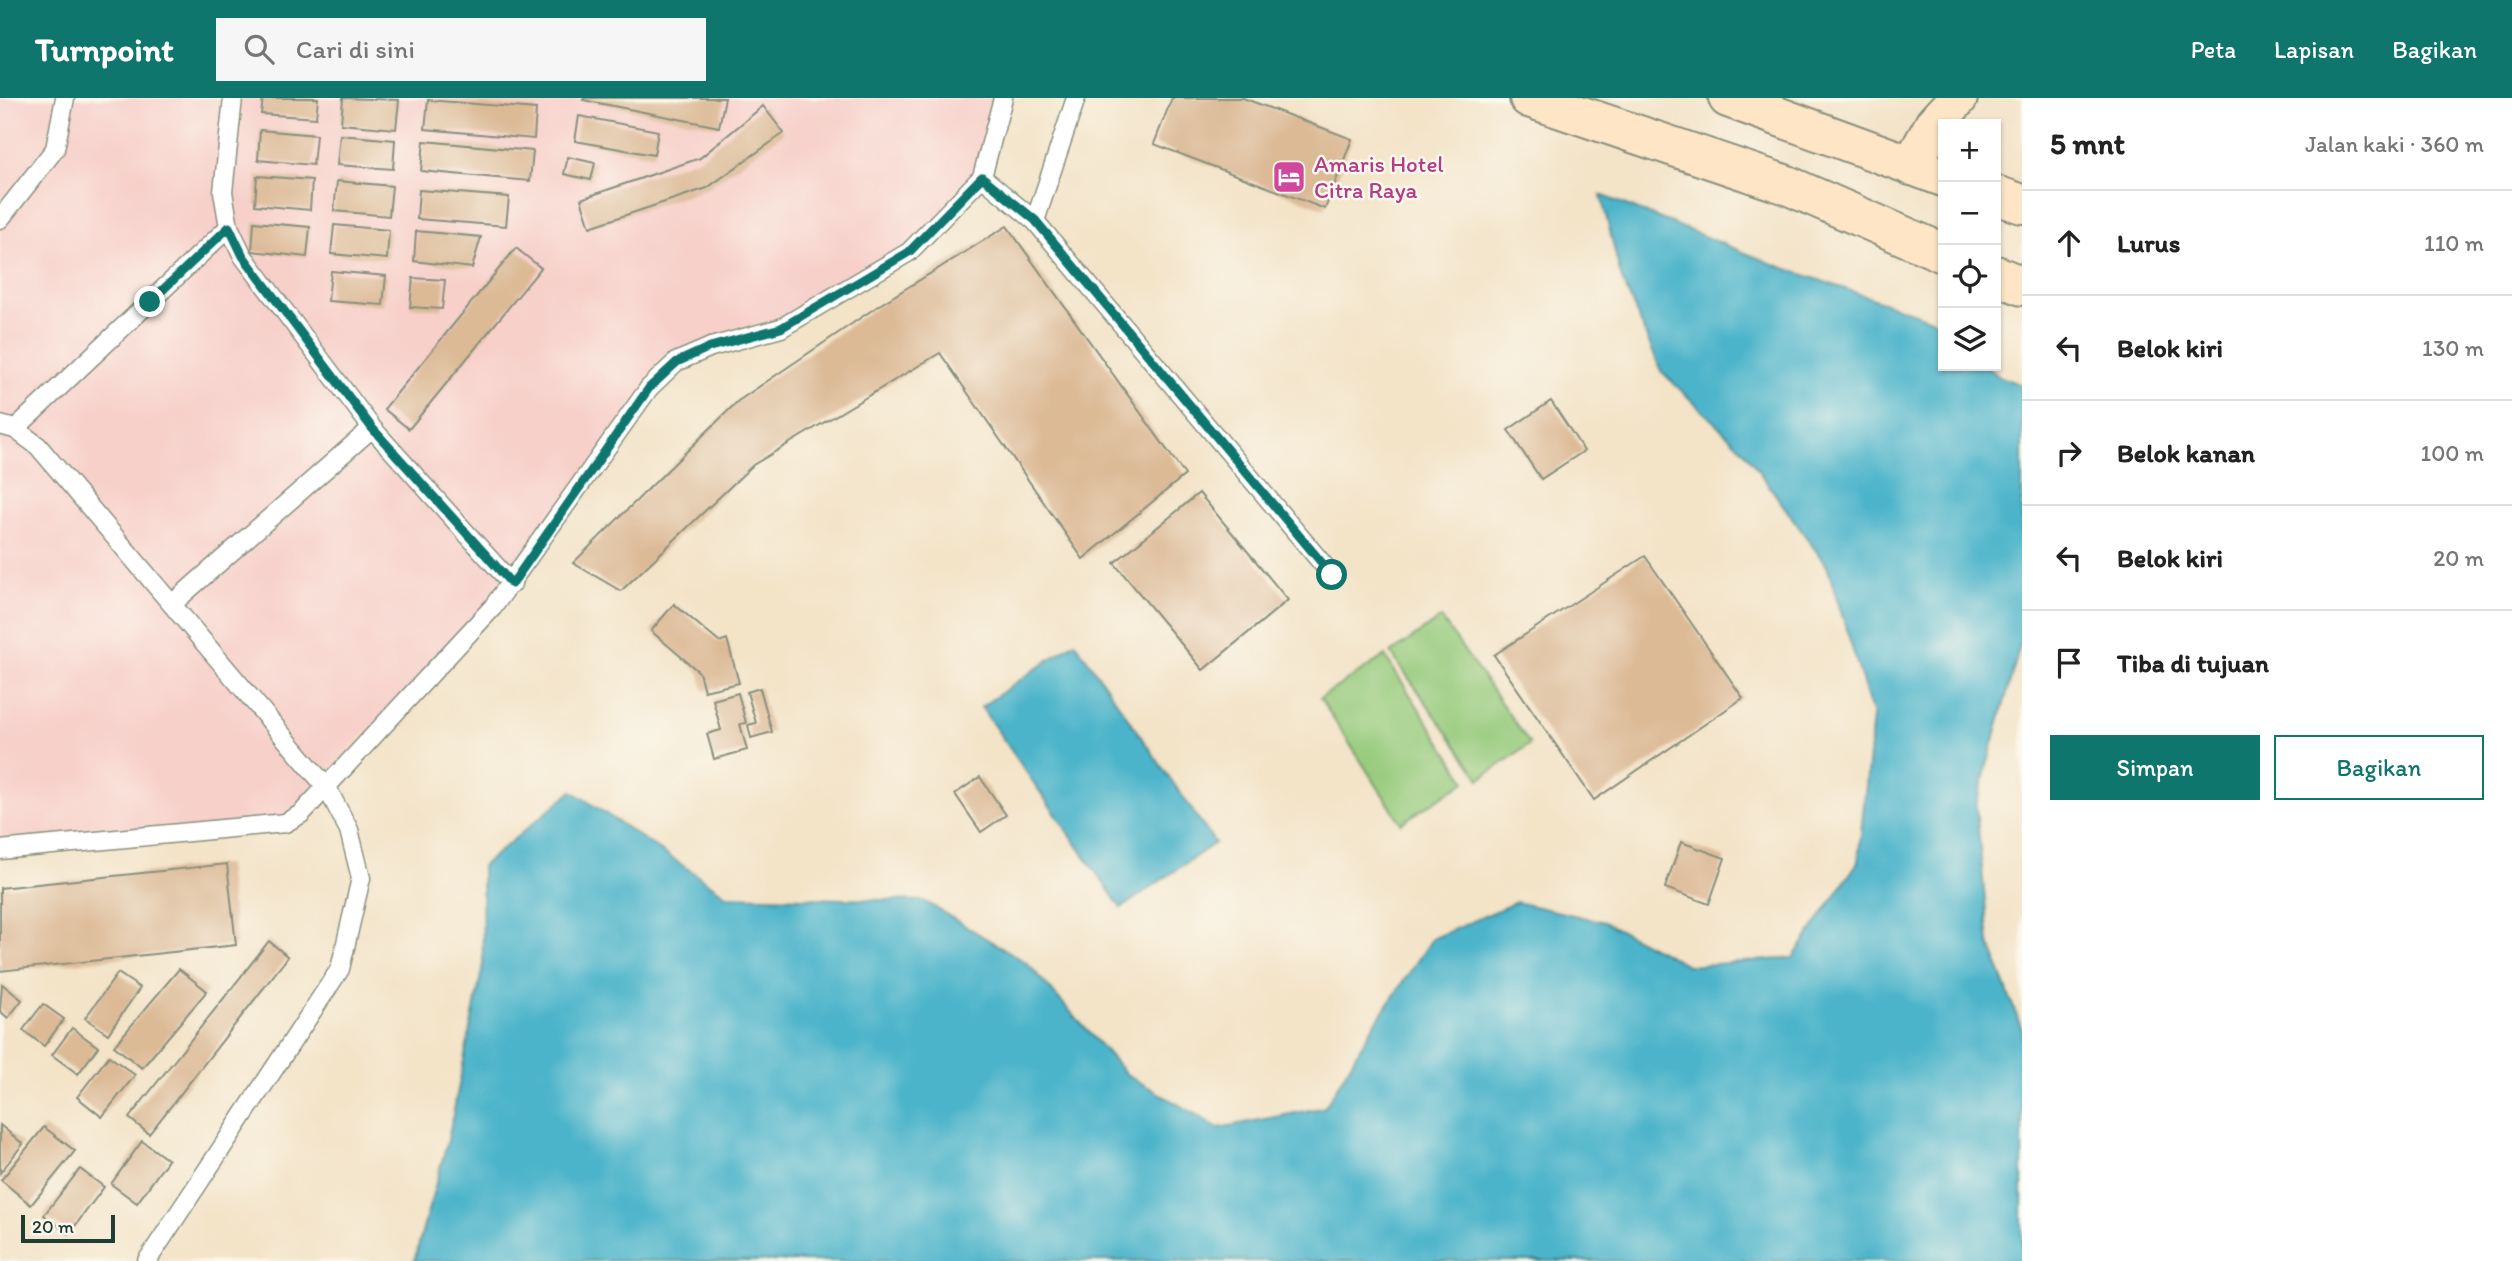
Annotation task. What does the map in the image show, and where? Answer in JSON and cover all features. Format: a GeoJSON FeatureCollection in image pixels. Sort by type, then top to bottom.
{"type":"FeatureCollection","features":[{"type":"Feature","properties":{"kind":"main road"},"geometry":{"type":"LineString","coordinates":[[1529,98],[1787,185],[1938,251]]}},
{"type":"Feature","properties":{"kind":"main road"},"geometry":{"type":"LineString","coordinates":[[1728,98],[1927,172],[1935,123],[1958,98]]}},
{"type":"Feature","properties":{"kind":"main road"},"geometry":{"type":"LineString","coordinates":[[2001,197],[2022,204]]}},
{"type":"Feature","properties":{"kind":"main road"},"geometry":{"type":"LineString","coordinates":[[2001,277],[2022,286]]}},
{"type":"Feature","properties":{"kind":"lane"},"geometry":{"type":"LineString","coordinates":[[0,219],[55,149],[65,98]]}},
{"type":"Feature","properties":{"kind":"lane"},"geometry":{"type":"LineString","coordinates":[[233,98],[233,128],[223,192],[229,227],[243,256],[372,428],[512,584]]}},
{"type":"Feature","properties":{"kind":"lane"},"geometry":{"type":"LineString","coordinates":[[0,850],[285,823],[301,814],[512,584],[649,388],[662,374],[695,353],[781,328],[909,252],[982,177],[1003,98]]}},
{"type":"Feature","properties":{"kind":"lane"},"geometry":{"type":"LineString","coordinates":[[1035,220],[1076,98]]}},
{"type":"Feature","properties":{"kind":"lane"},"geometry":{"type":"LineString","coordinates":[[982,177],[1035,220],[1332,575]]}},
{"type":"Feature","properties":{"kind":"lane"},"geometry":{"type":"LineString","coordinates":[[147,1261],[340,969],[360,878],[349,830],[327,788],[38,446],[8,427],[229,227]]}},
{"type":"Feature","properties":{"kind":"lane"},"geometry":{"type":"LineString","coordinates":[[172,604],[372,428]]}},
{"type":"Feature","properties":{"kind":"shaded area"},"geometry":{"type":"Polygon","coordinates":[[[0,98],[1001,98],[976,177],[908,249],[781,326],[709,345],[647,384],[509,582],[283,820],[0,857],[0,98]]]}},
{"type":"Feature","properties":{"kind":"green space"},"geometry":{"type":"Polygon","coordinates":[[[1441,618],[1530,744],[1480,779],[1391,653],[1441,618]]]}},
{"type":"Feature","properties":{"kind":"green space"},"geometry":{"type":"Polygon","coordinates":[[[1385,656],[1466,781],[1401,823],[1320,698],[1385,656]]]}},
{"type":"Feature","properties":{"kind":"water"},"geometry":{"type":"Polygon","coordinates":[[[1601,195],[1773,264],[1932,319],[1938,325],[1938,371],[1992,371],[2022,385],[2022,638],[1976,806],[1989,942],[2022,1030],[2022,1261],[414,1261],[448,1140],[483,965],[482,866],[572,791],[728,896],[924,901],[1027,963],[1126,1074],[1219,1128],[1325,1107],[1372,1028],[1432,939],[1516,902],[1604,922],[1689,966],[1793,958],[1858,862],[1873,716],[1827,566],[1744,451],[1661,371],[1621,277],[1601,195]]]}},
{"type":"Feature","properties":{"kind":"water"},"geometry":{"type":"Polygon","coordinates":[[[1075,642],[1215,843],[1121,908],[981,707],[1075,642]]]}},
{"type":"Feature","properties":{"kind":"building"},"geometry":{"type":"Polygon","coordinates":[[[263,98],[318,98],[316,118],[261,114],[263,98]]]}},
{"type":"Feature","properties":{"kind":"building"},"geometry":{"type":"Polygon","coordinates":[[[343,98],[399,100],[396,129],[341,124],[343,98]]]}},
{"type":"Feature","properties":{"kind":"building"},"geometry":{"type":"Polygon","coordinates":[[[725,98],[719,127],[583,100],[725,98]]]}},
{"type":"Feature","properties":{"kind":"building","name":"Amaris Hotel Citra Raya"},"geometry":{"type":"Polygon","coordinates":[[[1172,98],[1243,98],[1352,139],[1325,209],[1154,144],[1172,98]]]}},
{"type":"Feature","properties":{"kind":"building"},"geometry":{"type":"Polygon","coordinates":[[[428,100],[536,109],[534,139],[425,129],[428,100]]]}},
{"type":"Feature","properties":{"kind":"building"},"geometry":{"type":"Polygon","coordinates":[[[763,106],[784,133],[707,188],[590,227],[581,199],[700,158],[763,106]]]}},
{"type":"Feature","properties":{"kind":"building"},"geometry":{"type":"Polygon","coordinates":[[[579,116],[658,131],[654,155],[575,141],[579,116]]]}},
{"type":"Feature","properties":{"kind":"building"},"geometry":{"type":"Polygon","coordinates":[[[260,130],[316,135],[313,165],[258,160],[260,130]]]}},
{"type":"Feature","properties":{"kind":"building"},"geometry":{"type":"Polygon","coordinates":[[[340,135],[395,140],[393,169],[337,165],[340,135]]]}},
{"type":"Feature","properties":{"kind":"building"},"geometry":{"type":"Polygon","coordinates":[[[424,141],[533,151],[530,181],[421,171],[424,141]]]}},
{"type":"Feature","properties":{"kind":"building"},"geometry":{"type":"Polygon","coordinates":[[[568,157],[595,163],[591,180],[564,174],[568,157]]]}},
{"type":"Feature","properties":{"kind":"building"},"geometry":{"type":"Polygon","coordinates":[[[257,176],[312,180],[310,210],[255,205],[257,176]]]}},
{"type":"Feature","properties":{"kind":"building"},"geometry":{"type":"Polygon","coordinates":[[[337,181],[392,186],[389,216],[334,211],[337,181]]]}},
{"type":"Feature","properties":{"kind":"building"},"geometry":{"type":"Polygon","coordinates":[[[419,190],[509,197],[506,226],[417,219],[419,190]]]}},
{"type":"Feature","properties":{"kind":"building"},"geometry":{"type":"Polygon","coordinates":[[[254,222],[310,227],[307,257],[252,251],[254,222]]]}},
{"type":"Feature","properties":{"kind":"building"},"geometry":{"type":"Polygon","coordinates":[[[334,225],[389,230],[387,259],[331,254],[334,225]]]}},
{"type":"Feature","properties":{"kind":"building"},"geometry":{"type":"Polygon","coordinates":[[[1007,226],[1185,475],[1083,559],[940,353],[753,465],[621,591],[573,563],[738,401],[881,304],[1007,226]]]}},
{"type":"Feature","properties":{"kind":"building"},"geometry":{"type":"Polygon","coordinates":[[[416,231],[481,237],[472,268],[414,261],[416,231]]]}},
{"type":"Feature","properties":{"kind":"building"},"geometry":{"type":"Polygon","coordinates":[[[516,248],[541,268],[409,429],[384,409],[516,248]]]}},
{"type":"Feature","properties":{"kind":"building"},"geometry":{"type":"Polygon","coordinates":[[[331,271],[386,276],[383,305],[328,301],[331,271]]]}},
{"type":"Feature","properties":{"kind":"building"},"geometry":{"type":"Polygon","coordinates":[[[413,278],[445,280],[442,309],[410,307],[413,278]]]}},
{"type":"Feature","properties":{"kind":"building"},"geometry":{"type":"Polygon","coordinates":[[[1551,401],[1584,451],[1541,479],[1508,430],[1551,401]]]}},
{"type":"Feature","properties":{"kind":"building"},"geometry":{"type":"Polygon","coordinates":[[[1199,493],[1288,600],[1203,670],[1114,563],[1199,493]]]}},
{"type":"Feature","properties":{"kind":"building"},"geometry":{"type":"Polygon","coordinates":[[[1645,556],[1743,698],[1594,800],[1494,655],[1645,556]]]}},
{"type":"Feature","properties":{"kind":"building"},"geometry":{"type":"Polygon","coordinates":[[[674,604],[719,642],[727,639],[739,683],[704,691],[699,672],[651,631],[674,604]]]}},
{"type":"Feature","properties":{"kind":"building"},"geometry":{"type":"Polygon","coordinates":[[[760,688],[772,732],[751,738],[748,725],[756,723],[747,692],[760,688]]]}},
{"type":"Feature","properties":{"kind":"building"},"geometry":{"type":"Polygon","coordinates":[[[738,693],[746,723],[740,724],[747,750],[714,759],[707,734],[721,730],[713,700],[738,693]]]}},
{"type":"Feature","properties":{"kind":"building"},"geometry":{"type":"Polygon","coordinates":[[[980,777],[1006,815],[981,832],[955,794],[980,777]]]}},
{"type":"Feature","properties":{"kind":"building"},"geometry":{"type":"Polygon","coordinates":[[[1681,842],[1725,858],[1709,904],[1665,888],[1681,842]]]}},
{"type":"Feature","properties":{"kind":"building"},"geometry":{"type":"Polygon","coordinates":[[[227,864],[236,945],[0,971],[0,888],[227,864]]]}},
{"type":"Feature","properties":{"kind":"building"},"geometry":{"type":"Polygon","coordinates":[[[269,941],[288,957],[149,1134],[129,1118],[269,941]]]}},
{"type":"Feature","properties":{"kind":"building"},"geometry":{"type":"Polygon","coordinates":[[[179,969],[207,991],[142,1068],[114,1046],[179,969]]]}},
{"type":"Feature","properties":{"kind":"building"},"geometry":{"type":"Polygon","coordinates":[[[118,973],[140,988],[108,1034],[85,1018],[118,973]]]}},
{"type":"Feature","properties":{"kind":"building"},"geometry":{"type":"Polygon","coordinates":[[[2,984],[22,1000],[8,1018],[0,1011],[2,984]]]}},
{"type":"Feature","properties":{"kind":"building"},"geometry":{"type":"Polygon","coordinates":[[[43,1004],[64,1019],[44,1046],[23,1030],[43,1004]]]}},
{"type":"Feature","properties":{"kind":"building"},"geometry":{"type":"Polygon","coordinates":[[[72,1028],[98,1047],[78,1074],[52,1055],[72,1028]]]}},
{"type":"Feature","properties":{"kind":"building"},"geometry":{"type":"Polygon","coordinates":[[[109,1056],[135,1075],[102,1117],[77,1097],[109,1056]]]}},
{"type":"Feature","properties":{"kind":"building"},"geometry":{"type":"Polygon","coordinates":[[[0,1125],[23,1144],[0,1173],[0,1125]]]}},
{"type":"Feature","properties":{"kind":"building"},"geometry":{"type":"Polygon","coordinates":[[[44,1127],[75,1151],[31,1205],[1,1180],[44,1127]]]}},
{"type":"Feature","properties":{"kind":"building"},"geometry":{"type":"Polygon","coordinates":[[[142,1141],[168,1160],[137,1203],[111,1184],[142,1141]]]}},
{"type":"Feature","properties":{"kind":"building"},"geometry":{"type":"Polygon","coordinates":[[[80,1169],[104,1187],[69,1234],[44,1215],[80,1169]]]}},
{"type":"Feature","properties":{"kind":"place","name":"Amaris Hotel Citra Raya"},"geometry":{"type":"Point","coordinates":[1289,177]}},
{"type":"Feature","properties":{"kind":"route"},"geometry":{"type":"LineString","coordinates":[[150,302],[229,227],[243,256],[372,428],[512,584],[649,388],[662,374],[677,362],[710,347],[781,328],[909,252],[982,177],[1035,220],[1332,575]]}}]}
